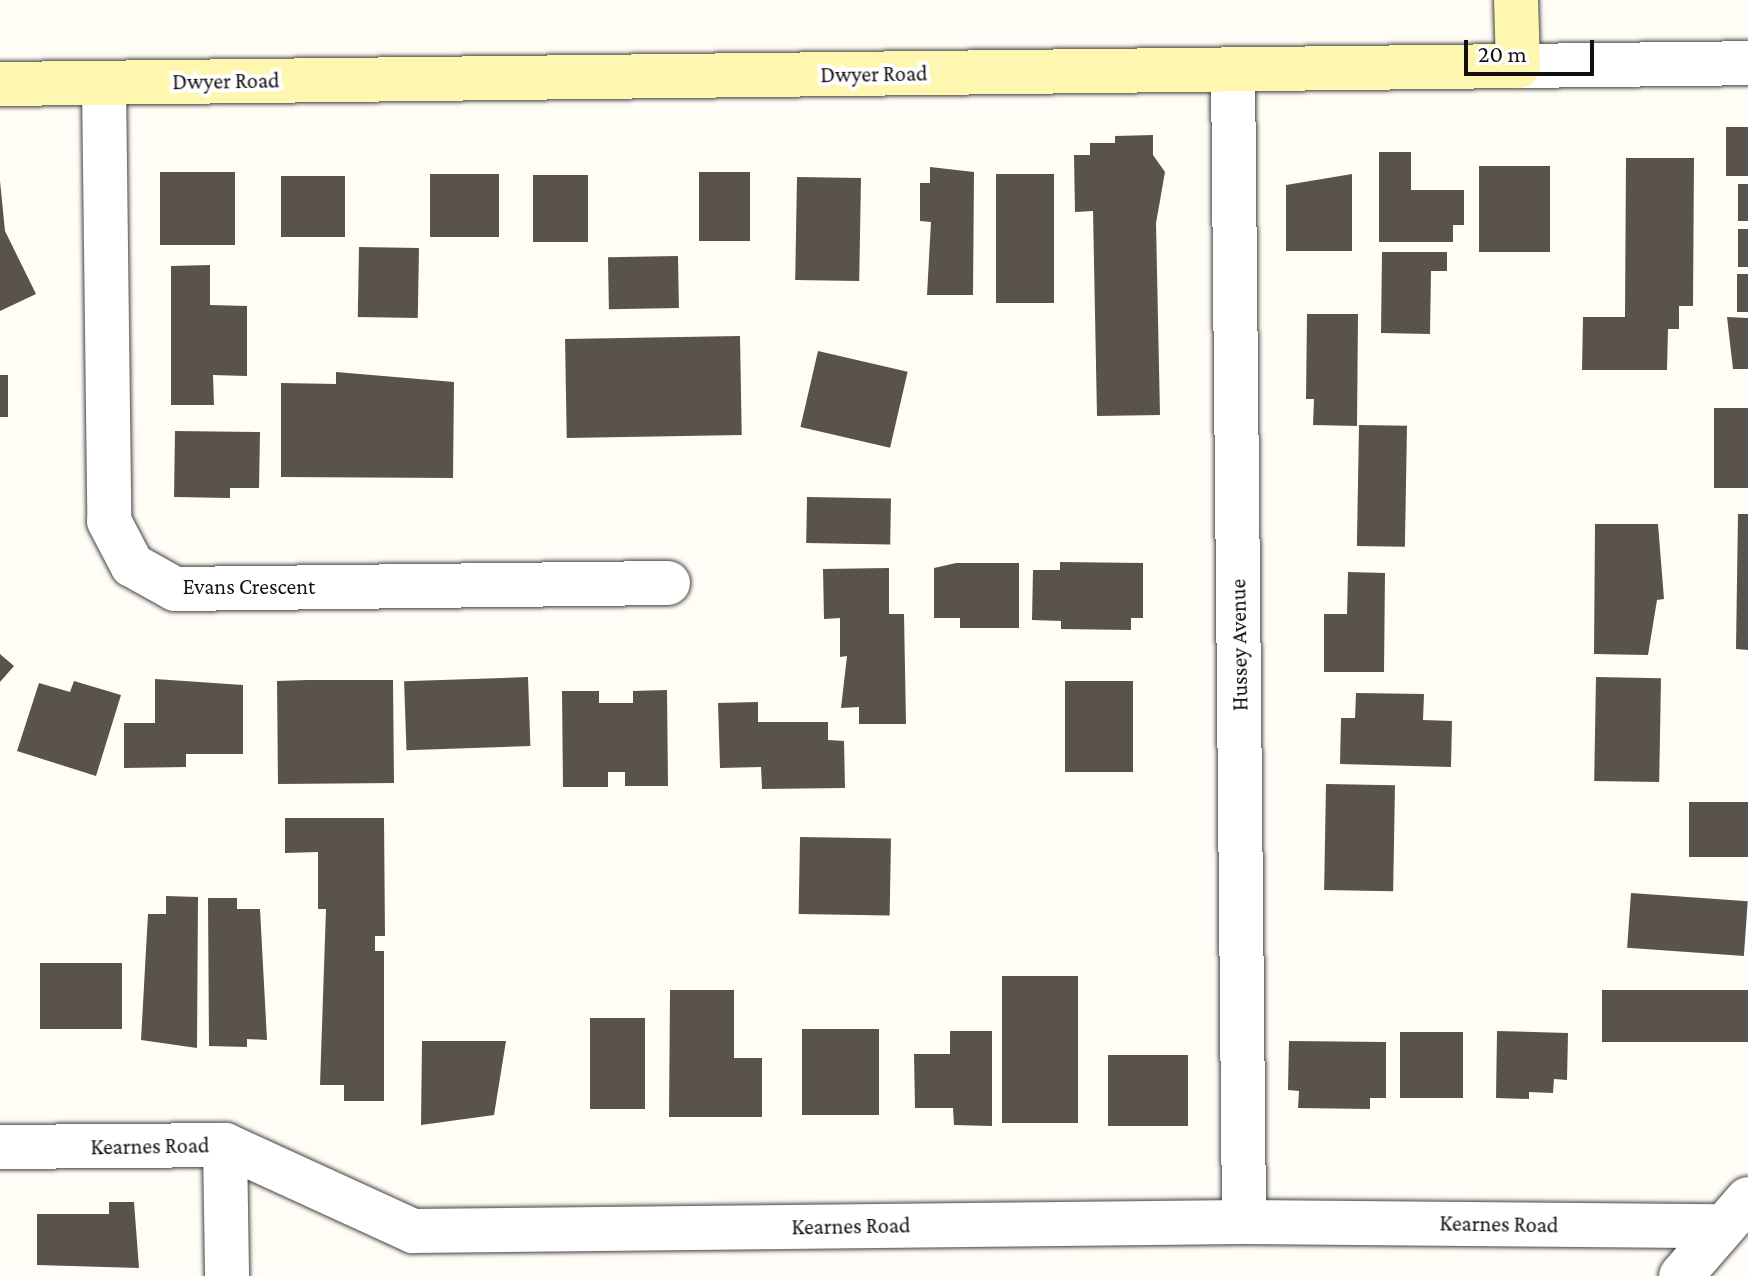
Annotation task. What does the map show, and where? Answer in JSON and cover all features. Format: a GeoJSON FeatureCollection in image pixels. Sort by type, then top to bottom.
{"type":"FeatureCollection","features":[{"type":"Feature","properties":{"kind":"street"},"geometry":{"type":"LineString","coordinates":[[1516,0],[1518,66]]}},
{"type":"Feature","properties":{"kind":"street","name":"Dwyer Road"},"geometry":{"type":"LineString","coordinates":[[0,84],[1748,63]]}},
{"type":"Feature","properties":{"kind":"street","name":"Hussey Avenue"},"geometry":{"type":"LineString","coordinates":[[1233,69],[1244,1222]]}},
{"type":"Feature","properties":{"kind":"street","name":"Evans Crescent"},"geometry":{"type":"LineString","coordinates":[[104,83],[109,521],[132,565],[175,589],[668,583]]}},
{"type":"Feature","properties":{"kind":"street"},"geometry":{"type":"LineString","coordinates":[[225,1145],[227,1276]]}},
{"type":"Feature","properties":{"kind":"street","name":"Kearnes Road"},"geometry":{"type":"LineString","coordinates":[[0,1147],[225,1145],[413,1231],[1735,1213]]}},
{"type":"Feature","properties":{"kind":"street"},"geometry":{"type":"LineString","coordinates":[[1681,1276],[1735,1213]]}},
{"type":"Feature","properties":{"kind":"building"},"geometry":{"type":"Polygon","coordinates":[[[1726,127],[1748,127],[1748,176],[1726,176],[1726,127]]]}},
{"type":"Feature","properties":{"kind":"building"},"geometry":{"type":"Polygon","coordinates":[[[1153,135],[1153,155],[1165,172],[1156,223],[1160,415],[1097,416],[1093,211],[1075,212],[1074,155],[1090,155],[1090,143],[1115,143],[1115,136],[1153,135]]]}},
{"type":"Feature","properties":{"kind":"building"},"geometry":{"type":"Polygon","coordinates":[[[1379,152],[1411,152],[1411,190],[1464,190],[1464,225],[1453,225],[1453,242],[1379,242],[1379,152]]]}},
{"type":"Feature","properties":{"kind":"building"},"geometry":{"type":"Polygon","coordinates":[[[1626,158],[1694,158],[1693,306],[1679,306],[1679,329],[1668,329],[1667,370],[1582,370],[1583,317],[1625,317],[1626,158]]]}},
{"type":"Feature","properties":{"kind":"building"},"geometry":{"type":"Polygon","coordinates":[[[1479,166],[1550,166],[1550,252],[1479,252],[1479,166]]]}},
{"type":"Feature","properties":{"kind":"building"},"geometry":{"type":"Polygon","coordinates":[[[930,167],[974,172],[973,295],[927,295],[931,222],[920,221],[920,183],[930,183],[930,167]]]}},
{"type":"Feature","properties":{"kind":"building"},"geometry":{"type":"Polygon","coordinates":[[[160,172],[235,172],[235,245],[160,245],[160,172]]]}},
{"type":"Feature","properties":{"kind":"building"},"geometry":{"type":"Polygon","coordinates":[[[699,172],[750,172],[750,241],[699,241],[699,172]]]}},
{"type":"Feature","properties":{"kind":"building"},"geometry":{"type":"Polygon","coordinates":[[[430,174],[499,174],[499,237],[430,237],[430,174]]]}},
{"type":"Feature","properties":{"kind":"building"},"geometry":{"type":"Polygon","coordinates":[[[996,174],[1054,174],[1054,303],[996,303],[996,174]]]}},
{"type":"Feature","properties":{"kind":"building"},"geometry":{"type":"Polygon","coordinates":[[[1352,174],[1352,251],[1286,251],[1286,185],[1352,174]]]}},
{"type":"Feature","properties":{"kind":"building"},"geometry":{"type":"Polygon","coordinates":[[[533,175],[588,175],[588,242],[533,242],[533,175]]]}},
{"type":"Feature","properties":{"kind":"building"},"geometry":{"type":"Polygon","coordinates":[[[281,176],[345,176],[345,237],[281,237],[281,176]]]}},
{"type":"Feature","properties":{"kind":"building"},"geometry":{"type":"Polygon","coordinates":[[[797,177],[861,178],[859,281],[795,280],[797,177]]]}},
{"type":"Feature","properties":{"kind":"building"},"geometry":{"type":"Polygon","coordinates":[[[0,181],[5,231],[36,294],[0,311],[0,181]]]}},
{"type":"Feature","properties":{"kind":"building"},"geometry":{"type":"Polygon","coordinates":[[[1738,184],[1748,184],[1748,221],[1738,221],[1738,184]]]}},
{"type":"Feature","properties":{"kind":"building"},"geometry":{"type":"Polygon","coordinates":[[[1738,229],[1748,229],[1748,267],[1738,267],[1738,229]]]}},
{"type":"Feature","properties":{"kind":"building"},"geometry":{"type":"Polygon","coordinates":[[[359,247],[419,248],[418,318],[358,317],[359,247]]]}},
{"type":"Feature","properties":{"kind":"building"},"geometry":{"type":"Polygon","coordinates":[[[1382,252],[1447,252],[1447,271],[1431,271],[1430,334],[1381,333],[1382,252]]]}},
{"type":"Feature","properties":{"kind":"building"},"geometry":{"type":"Polygon","coordinates":[[[678,256],[679,308],[609,309],[608,257],[678,256]]]}},
{"type":"Feature","properties":{"kind":"building"},"geometry":{"type":"Polygon","coordinates":[[[210,265],[210,305],[247,306],[247,376],[213,375],[214,405],[171,405],[171,266],[210,265]]]}},
{"type":"Feature","properties":{"kind":"building"},"geometry":{"type":"Polygon","coordinates":[[[1737,274],[1748,274],[1748,312],[1737,312],[1737,274]]]}},
{"type":"Feature","properties":{"kind":"building"},"geometry":{"type":"Polygon","coordinates":[[[1307,314],[1358,314],[1357,426],[1313,425],[1314,399],[1306,399],[1307,314]]]}},
{"type":"Feature","properties":{"kind":"building"},"geometry":{"type":"Polygon","coordinates":[[[1727,317],[1748,318],[1748,369],[1733,369],[1727,317]]]}},
{"type":"Feature","properties":{"kind":"building"},"geometry":{"type":"Polygon","coordinates":[[[740,336],[742,435],[567,438],[565,339],[740,336]]]}},
{"type":"Feature","properties":{"kind":"building"},"geometry":{"type":"Polygon","coordinates":[[[818,351],[908,372],[890,448],[800,427],[818,351]]]}},
{"type":"Feature","properties":{"kind":"building"},"geometry":{"type":"Polygon","coordinates":[[[336,372],[454,382],[453,478],[281,477],[281,383],[336,384],[336,372]]]}},
{"type":"Feature","properties":{"kind":"building"},"geometry":{"type":"Polygon","coordinates":[[[0,375],[8,375],[8,417],[0,417],[0,375]]]}},
{"type":"Feature","properties":{"kind":"building"},"geometry":{"type":"Polygon","coordinates":[[[1714,408],[1748,408],[1748,488],[1714,488],[1714,408]]]}},
{"type":"Feature","properties":{"kind":"building"},"geometry":{"type":"Polygon","coordinates":[[[1359,425],[1407,426],[1405,547],[1357,546],[1359,425]]]}},
{"type":"Feature","properties":{"kind":"building"},"geometry":{"type":"Polygon","coordinates":[[[175,431],[260,432],[259,488],[230,488],[230,498],[174,497],[175,431]]]}},
{"type":"Feature","properties":{"kind":"building"},"geometry":{"type":"Polygon","coordinates":[[[807,497],[891,498],[890,544],[806,543],[807,497]]]}},
{"type":"Feature","properties":{"kind":"building"},"geometry":{"type":"Polygon","coordinates":[[[1738,514],[1748,514],[1748,650],[1736,649],[1738,514]]]}},
{"type":"Feature","properties":{"kind":"building"},"geometry":{"type":"Polygon","coordinates":[[[1595,524],[1658,524],[1664,599],[1657,600],[1648,655],[1594,654],[1595,524]]]}},
{"type":"Feature","properties":{"kind":"building"},"geometry":{"type":"Polygon","coordinates":[[[1060,562],[1143,563],[1143,618],[1131,618],[1131,630],[1061,629],[1061,621],[1032,620],[1033,570],[1060,570],[1060,562]]]}},
{"type":"Feature","properties":{"kind":"building"},"geometry":{"type":"Polygon","coordinates":[[[956,563],[1019,563],[1019,628],[960,628],[960,618],[934,618],[934,568],[956,563]]]}},
{"type":"Feature","properties":{"kind":"building"},"geometry":{"type":"Polygon","coordinates":[[[889,568],[889,614],[904,614],[906,724],[859,724],[859,707],[841,708],[847,656],[840,657],[840,618],[824,619],[823,569],[889,568]]]}},
{"type":"Feature","properties":{"kind":"building"},"geometry":{"type":"Polygon","coordinates":[[[1348,572],[1385,573],[1384,672],[1324,672],[1324,614],[1347,614],[1348,572]]]}},
{"type":"Feature","properties":{"kind":"building"},"geometry":{"type":"Polygon","coordinates":[[[0,654],[14,666],[0,682],[0,654]]]}},
{"type":"Feature","properties":{"kind":"building"},"geometry":{"type":"Polygon","coordinates":[[[528,677],[530,746],[406,750],[404,681],[528,677]]]}},
{"type":"Feature","properties":{"kind":"building"},"geometry":{"type":"Polygon","coordinates":[[[1596,677],[1661,678],[1659,782],[1594,781],[1596,677]]]}},
{"type":"Feature","properties":{"kind":"building"},"geometry":{"type":"Polygon","coordinates":[[[155,679],[243,685],[243,754],[186,754],[186,767],[124,768],[124,723],[155,723],[155,679]]]}},
{"type":"Feature","properties":{"kind":"building"},"geometry":{"type":"Polygon","coordinates":[[[393,680],[394,783],[278,784],[277,681],[393,680]]]}},
{"type":"Feature","properties":{"kind":"building"},"geometry":{"type":"Polygon","coordinates":[[[74,681],[121,695],[96,776],[17,751],[39,683],[70,692],[74,681]]]}},
{"type":"Feature","properties":{"kind":"building"},"geometry":{"type":"Polygon","coordinates":[[[1065,681],[1133,681],[1133,772],[1065,772],[1065,681]]]}},
{"type":"Feature","properties":{"kind":"building"},"geometry":{"type":"Polygon","coordinates":[[[667,690],[668,786],[625,786],[625,772],[608,772],[608,787],[563,787],[562,691],[599,691],[599,703],[633,703],[633,691],[667,690]]]}},
{"type":"Feature","properties":{"kind":"building"},"geometry":{"type":"Polygon","coordinates":[[[1356,693],[1424,694],[1423,720],[1452,721],[1451,767],[1340,764],[1341,718],[1355,718],[1356,693]]]}},
{"type":"Feature","properties":{"kind":"building"},"geometry":{"type":"Polygon","coordinates":[[[758,702],[758,722],[828,722],[828,740],[844,741],[845,788],[762,789],[761,767],[720,768],[718,703],[758,702]]]}},
{"type":"Feature","properties":{"kind":"building"},"geometry":{"type":"Polygon","coordinates":[[[1326,784],[1395,785],[1393,891],[1324,890],[1326,784]]]}},
{"type":"Feature","properties":{"kind":"building"},"geometry":{"type":"Polygon","coordinates":[[[1689,802],[1748,802],[1748,857],[1689,857],[1689,802]]]}},
{"type":"Feature","properties":{"kind":"building"},"geometry":{"type":"Polygon","coordinates":[[[285,818],[384,818],[385,936],[375,936],[375,951],[384,951],[384,1101],[344,1101],[344,1085],[320,1085],[326,909],[318,909],[318,852],[285,853],[285,818]]]}},
{"type":"Feature","properties":{"kind":"building"},"geometry":{"type":"Polygon","coordinates":[[[800,837],[891,839],[890,916],[799,914],[800,837]]]}},
{"type":"Feature","properties":{"kind":"building"},"geometry":{"type":"Polygon","coordinates":[[[1631,893],[1748,901],[1744,956],[1627,948],[1631,893]]]}},
{"type":"Feature","properties":{"kind":"building"},"geometry":{"type":"Polygon","coordinates":[[[166,896],[198,897],[197,1048],[141,1040],[148,914],[166,914],[166,896]]]}},
{"type":"Feature","properties":{"kind":"building"},"geometry":{"type":"Polygon","coordinates":[[[208,898],[237,898],[237,909],[260,909],[267,1040],[247,1039],[247,1047],[209,1046],[208,898]]]}},
{"type":"Feature","properties":{"kind":"building"},"geometry":{"type":"Polygon","coordinates":[[[40,963],[122,963],[122,1029],[40,1029],[40,963]]]}},
{"type":"Feature","properties":{"kind":"building"},"geometry":{"type":"Polygon","coordinates":[[[1002,976],[1078,976],[1078,1123],[1002,1123],[1002,976]]]}},
{"type":"Feature","properties":{"kind":"building"},"geometry":{"type":"Polygon","coordinates":[[[670,990],[734,990],[734,1058],[762,1058],[762,1117],[669,1117],[670,990]]]}},
{"type":"Feature","properties":{"kind":"building"},"geometry":{"type":"Polygon","coordinates":[[[1602,990],[1748,990],[1748,1042],[1602,1042],[1602,990]]]}},
{"type":"Feature","properties":{"kind":"building"},"geometry":{"type":"Polygon","coordinates":[[[590,1018],[645,1018],[645,1109],[590,1109],[590,1018]]]}},
{"type":"Feature","properties":{"kind":"building"},"geometry":{"type":"Polygon","coordinates":[[[802,1029],[879,1029],[879,1115],[802,1115],[802,1029]]]}},
{"type":"Feature","properties":{"kind":"building"},"geometry":{"type":"Polygon","coordinates":[[[950,1031],[992,1031],[992,1126],[954,1125],[953,1108],[915,1108],[914,1054],[950,1054],[950,1031]]]}},
{"type":"Feature","properties":{"kind":"building"},"geometry":{"type":"Polygon","coordinates":[[[1497,1031],[1568,1033],[1567,1080],[1554,1079],[1553,1093],[1529,1092],[1529,1099],[1496,1098],[1497,1031]]]}},
{"type":"Feature","properties":{"kind":"building"},"geometry":{"type":"Polygon","coordinates":[[[1400,1032],[1463,1032],[1463,1098],[1400,1098],[1400,1032]]]}},
{"type":"Feature","properties":{"kind":"building"},"geometry":{"type":"Polygon","coordinates":[[[422,1041],[506,1041],[494,1115],[421,1125],[422,1041]]]}},
{"type":"Feature","properties":{"kind":"building"},"geometry":{"type":"Polygon","coordinates":[[[1289,1041],[1386,1042],[1386,1098],[1370,1098],[1370,1109],[1298,1108],[1299,1091],[1288,1090],[1289,1041]]]}},
{"type":"Feature","properties":{"kind":"building"},"geometry":{"type":"Polygon","coordinates":[[[1108,1055],[1188,1055],[1188,1126],[1108,1126],[1108,1055]]]}},
{"type":"Feature","properties":{"kind":"building"},"geometry":{"type":"Polygon","coordinates":[[[109,1202],[134,1202],[139,1268],[37,1265],[37,1214],[109,1214],[109,1202]]]}}]}
